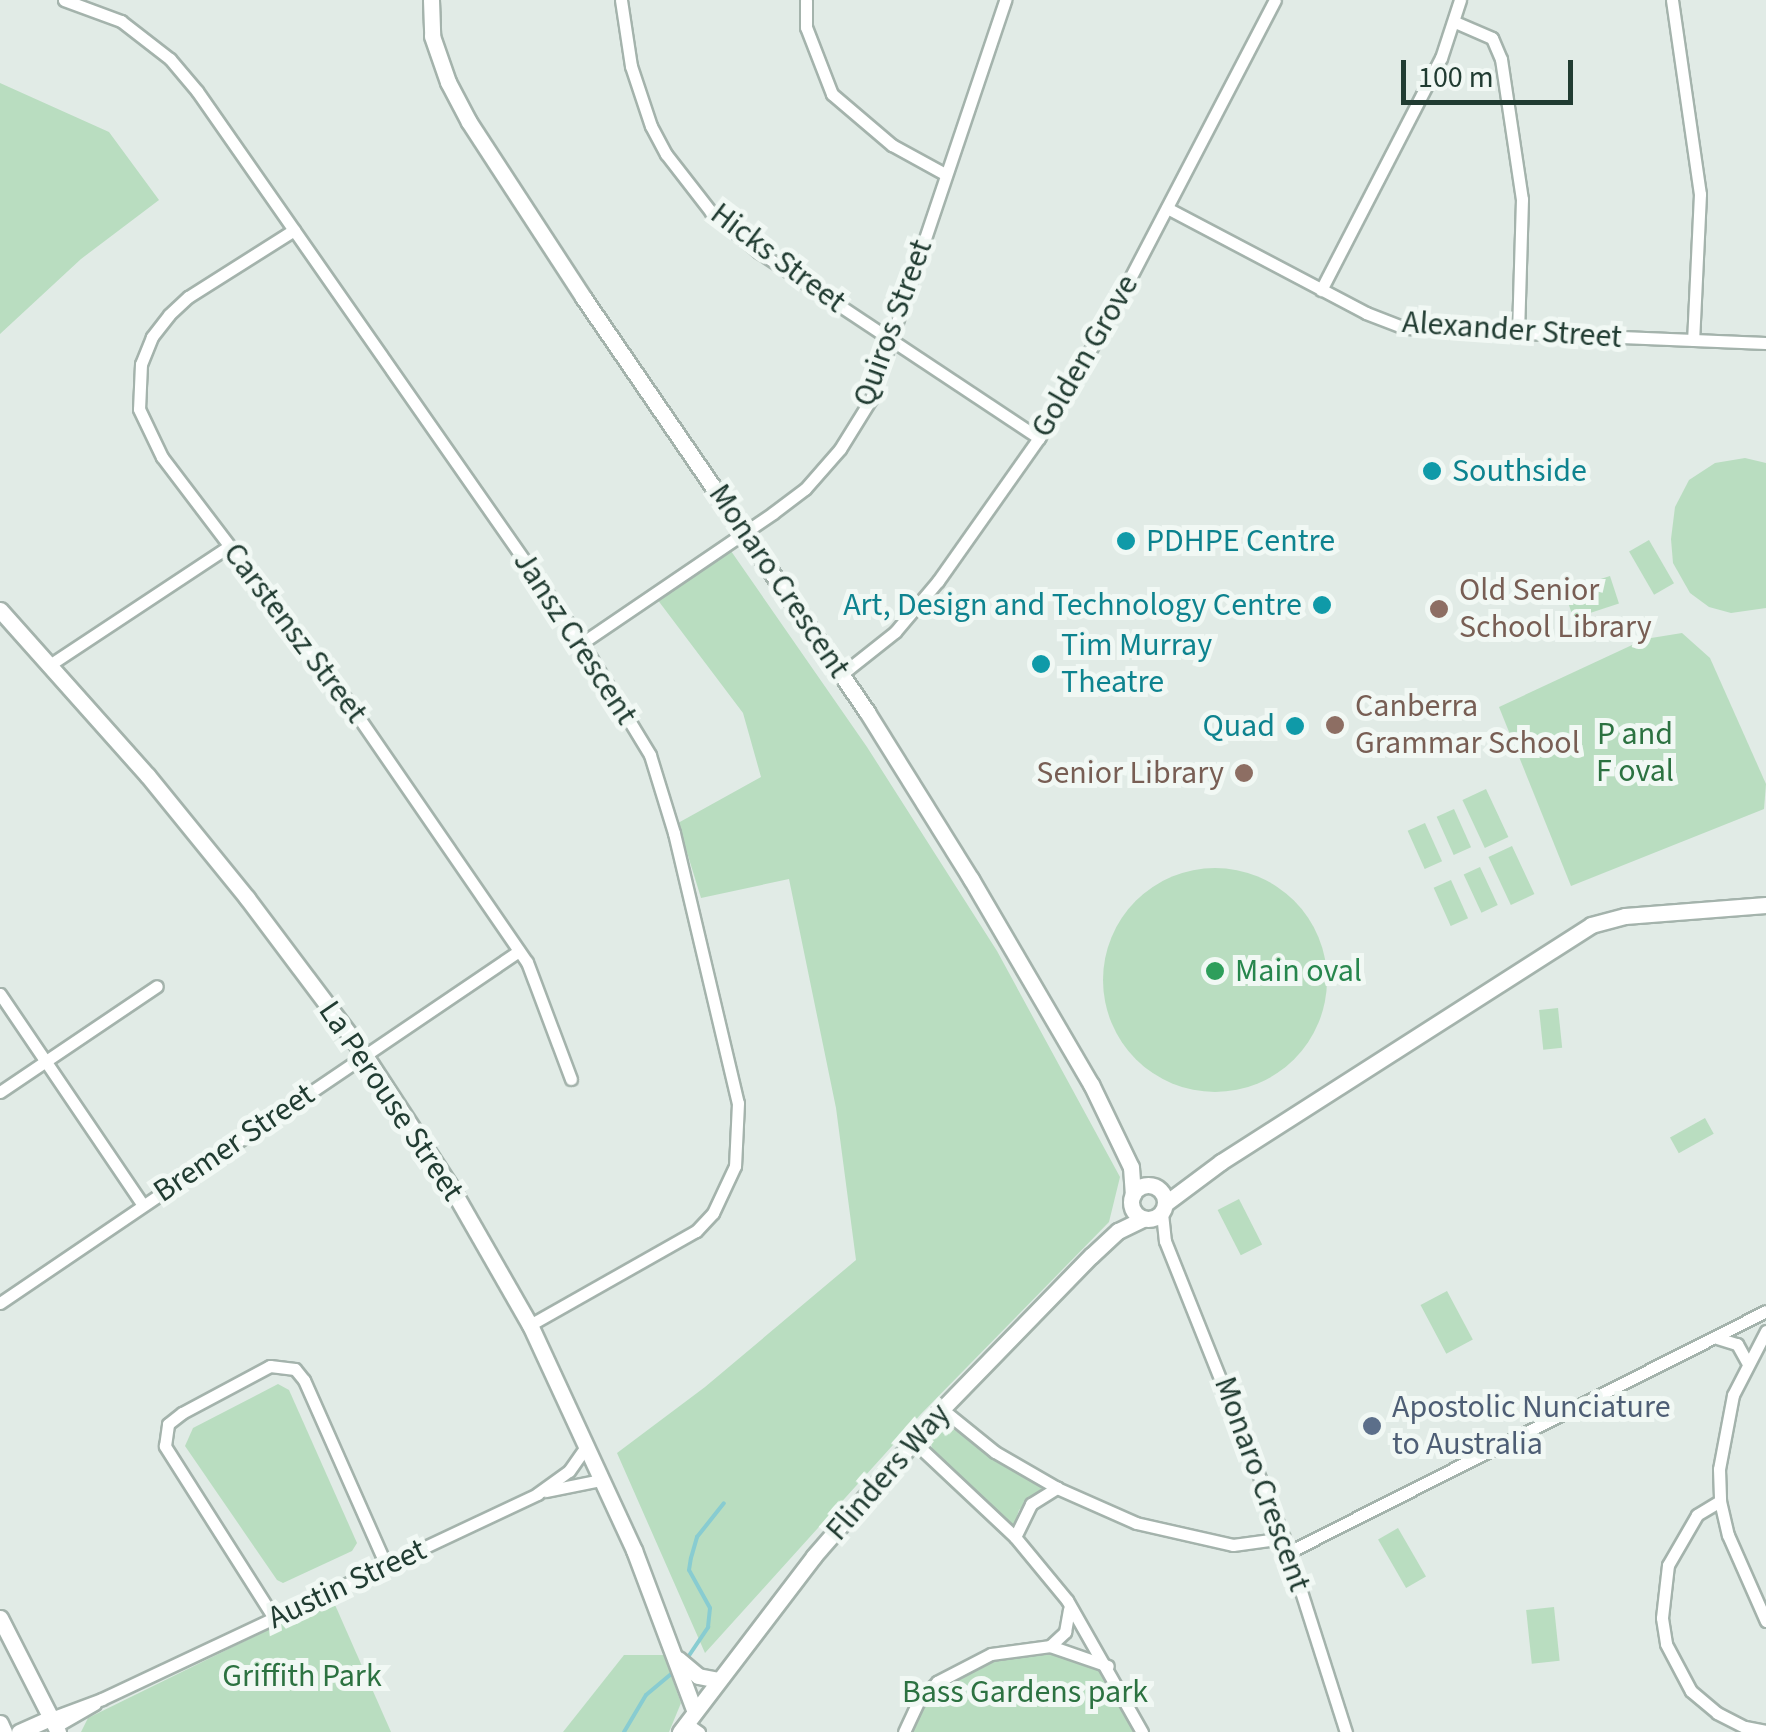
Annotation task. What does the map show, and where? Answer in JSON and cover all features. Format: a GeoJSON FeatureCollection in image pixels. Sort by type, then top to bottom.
{"type":"FeatureCollection","features":[{"type":"Feature","properties":{"kind":"street","name":"Jansz Crescent"},"geometry":{"type":"LineString","coordinates":[[64,0],[121,21],[170,59],[582,643],[650,755],[658,776],[738,1103],[738,1149],[728,1188],[696,1231],[530,1324]]}},
{"type":"Feature","properties":{"kind":"street","name":"Monaro Crescent"},"geometry":{"type":"LineString","coordinates":[[432,0],[432,36],[448,82],[470,122],[584,298],[842,674],[1038,988],[1131,1166],[1138,1210],[1165,1241],[1284,1538],[1346,1732]]}},
{"type":"Feature","properties":{"kind":"street","name":"Hicks Street"},"geometry":{"type":"LineString","coordinates":[[621,0],[639,97],[666,154],[711,212],[759,252],[1039,438]]}},
{"type":"Feature","properties":{"kind":"street"},"geometry":{"type":"LineString","coordinates":[[806,0],[806,26],[832,94],[892,145],[945,174]]}},
{"type":"Feature","properties":{"kind":"street","name":"Quiros Street"},"geometry":{"type":"LineString","coordinates":[[582,643],[805,489],[840,449],[871,399],[1005,0]]}},
{"type":"Feature","properties":{"kind":"street","name":"Golden Grove"},"geometry":{"type":"LineString","coordinates":[[842,674],[895,632],[938,581],[1039,438],[1275,0]]}},
{"type":"Feature","properties":{"kind":"street"},"geometry":{"type":"LineString","coordinates":[[1322,290],[1456,22],[1460,0]]}},
{"type":"Feature","properties":{"kind":"street"},"geometry":{"type":"LineString","coordinates":[[1672,0],[1700,194],[1694,340]]}},
{"type":"Feature","properties":{"kind":"street"},"geometry":{"type":"LineString","coordinates":[[1456,22],[1492,38],[1501,58],[1522,199],[1518,334]]}},
{"type":"Feature","properties":{"kind":"street","name":"Alexander Street"},"geometry":{"type":"LineString","coordinates":[[1166,208],[1322,290],[1406,328],[1766,343]]}},
{"type":"Feature","properties":{"kind":"street","name":"Carstensz Street"},"geometry":{"type":"LineString","coordinates":[[294,230],[188,297],[152,337],[141,364],[139,409],[148,432],[346,699],[527,962],[572,1079]]}},
{"type":"Feature","properties":{"kind":"street"},"geometry":{"type":"LineString","coordinates":[[48,666],[229,546]]}},
{"type":"Feature","properties":{"kind":"street","name":"La Perouse Street"},"geometry":{"type":"LineString","coordinates":[[0,610],[212,855],[364,1054],[452,1189],[530,1324],[601,1480],[680,1662],[690,1725]]}},
{"type":"Feature","properties":{"kind":"street"},"geometry":{"type":"LineString","coordinates":[[1138,1210],[1164,1208],[1221,1162],[1590,925],[1625,916],[1766,905]]}},
{"type":"Feature","properties":{"kind":"street","name":"Bremer Street"},"geometry":{"type":"LineString","coordinates":[[0,1303],[518,950]]}},
{"type":"Feature","properties":{"kind":"street"},"geometry":{"type":"LineString","coordinates":[[0,1092],[157,986]]}},
{"type":"Feature","properties":{"kind":"street"},"geometry":{"type":"LineString","coordinates":[[0,994],[143,1205]]}},
{"type":"Feature","properties":{"kind":"street"},"geometry":{"type":"LineString","coordinates":[[1138,1210],[1153,1186],[1184,1180],[1221,1162]]}},
{"type":"Feature","properties":{"kind":"street","name":"Monaro Crescent"},"geometry":{"type":"LineString","coordinates":[[1131,1166],[1153,1186],[1164,1208],[1165,1241]]}},
{"type":"Feature","properties":{"kind":"street","name":"Flinders Way"},"geometry":{"type":"LineString","coordinates":[[690,1725],[718,1680],[814,1556],[942,1409],[1138,1210]]}},
{"type":"Feature","properties":{"kind":"street"},"geometry":{"type":"LineString","coordinates":[[1289,1552],[1766,1311]]}},
{"type":"Feature","properties":{"kind":"street"},"geometry":{"type":"LineString","coordinates":[[1766,1331],[1747,1362],[1723,1430],[1720,1501],[1734,1548],[1766,1622]]}},
{"type":"Feature","properties":{"kind":"street"},"geometry":{"type":"LineString","coordinates":[[1712,1338],[1732,1340],[1747,1362]]}},
{"type":"Feature","properties":{"kind":"street"},"geometry":{"type":"LineString","coordinates":[[274,1618],[167,1455],[165,1436],[168,1424],[182,1413],[270,1366],[296,1368],[304,1380],[386,1565]]}},
{"type":"Feature","properties":{"kind":"street"},"geometry":{"type":"LineString","coordinates":[[942,1409],[995,1452],[1057,1488],[1136,1523],[1240,1545],[1284,1538]]}},
{"type":"Feature","properties":{"kind":"street"},"geometry":{"type":"LineString","coordinates":[[914,1442],[1015,1537],[1067,1600],[1108,1666],[1142,1732]]}},
{"type":"Feature","properties":{"kind":"street","name":"Austin Street"},"geometry":{"type":"LineString","coordinates":[[52,1727],[102,1699],[537,1494],[570,1472],[586,1447]]}},
{"type":"Feature","properties":{"kind":"street","name":"Austin Street"},"geometry":{"type":"LineString","coordinates":[[537,1494],[601,1480]]}},
{"type":"Feature","properties":{"kind":"street"},"geometry":{"type":"LineString","coordinates":[[1015,1537],[1022,1513],[1057,1488]]}},
{"type":"Feature","properties":{"kind":"street"},"geometry":{"type":"LineString","coordinates":[[1720,1501],[1697,1515],[1668,1564],[1662,1618],[1666,1644],[1691,1690],[1717,1712],[1745,1728],[1766,1731]]}},
{"type":"Feature","properties":{"kind":"street"},"geometry":{"type":"LineString","coordinates":[[1050,1646],[1060,1639],[1070,1622],[1067,1600]]}},
{"type":"Feature","properties":{"kind":"street"},"geometry":{"type":"LineString","coordinates":[[0,1618],[52,1727],[19,1732]]}},
{"type":"Feature","properties":{"kind":"street"},"geometry":{"type":"LineString","coordinates":[[904,1732],[928,1692],[965,1665],[1010,1650],[1050,1646],[1108,1666]]}},
{"type":"Feature","properties":{"kind":"street"},"geometry":{"type":"LineString","coordinates":[[680,1662],[698,1676],[718,1680]]}},
{"type":"Feature","properties":{"kind":"street"},"geometry":{"type":"LineString","coordinates":[[0,1723],[4,1732]]}},
{"type":"Feature","properties":{"kind":"green space"},"geometry":{"type":"Polygon","coordinates":[[[0,83],[109,132],[159,200],[81,259],[0,334],[0,83]]]}},
{"type":"Feature","properties":{"kind":"green space"},"geometry":{"type":"Polygon","coordinates":[[[1745,458],[1766,463],[1766,608],[1731,613],[1709,607],[1690,593],[1673,563],[1671,539],[1675,507],[1689,480],[1715,463],[1745,458]]]}},
{"type":"Feature","properties":{"kind":"green space"},"geometry":{"type":"Polygon","coordinates":[[[1649,540],[1674,583],[1654,595],[1629,552],[1649,540]]]}},
{"type":"Feature","properties":{"kind":"green space"},"geometry":{"type":"Polygon","coordinates":[[[731,551],[867,747],[997,951],[1120,1177],[1109,1222],[921,1414],[705,1653],[617,1453],[705,1387],[856,1260],[836,1108],[789,879],[701,898],[678,823],[761,777],[743,713],[657,599],[731,551]]]}},
{"type":"Feature","properties":{"kind":"green space"},"geometry":{"type":"Polygon","coordinates":[[[1610,576],[1619,604],[1573,618],[1564,591],[1610,576]]]}},
{"type":"Feature","properties":{"kind":"green space","name":"P and F oval"},"geometry":{"type":"Polygon","coordinates":[[[1682,633],[1710,658],[1766,784],[1764,809],[1571,886],[1499,707],[1645,639],[1682,633]]]}},
{"type":"Feature","properties":{"kind":"green space"},"geometry":{"type":"Polygon","coordinates":[[[1486,789],[1508,837],[1485,848],[1462,800],[1486,789]]]}},
{"type":"Feature","properties":{"kind":"green space"},"geometry":{"type":"Polygon","coordinates":[[[1454,809],[1471,847],[1454,855],[1437,817],[1454,809]]]}},
{"type":"Feature","properties":{"kind":"green space"},"geometry":{"type":"Polygon","coordinates":[[[1425,823],[1442,861],[1425,869],[1408,831],[1425,823]]]}},
{"type":"Feature","properties":{"kind":"green space"},"geometry":{"type":"Polygon","coordinates":[[[1512,846],[1534,894],[1511,905],[1488,857],[1512,846]]]}},
{"type":"Feature","properties":{"kind":"green space"},"geometry":{"type":"Polygon","coordinates":[[[1480,867],[1498,905],[1481,913],[1464,875],[1480,867]]]}},
{"type":"Feature","properties":{"kind":"green space","name":"Main oval"},"geometry":{"type":"Polygon","coordinates":[[[1215,868],[1258,876],[1294,901],[1319,937],[1327,980],[1319,1023],[1294,1059],[1258,1084],[1215,1092],[1172,1084],[1136,1059],[1111,1023],[1103,980],[1111,937],[1136,901],[1172,876],[1215,868]]]}},
{"type":"Feature","properties":{"kind":"green space"},"geometry":{"type":"Polygon","coordinates":[[[1451,880],[1468,918],[1451,926],[1434,888],[1451,880]]]}},
{"type":"Feature","properties":{"kind":"green space"},"geometry":{"type":"Polygon","coordinates":[[[1558,1008],[1562,1048],[1543,1050],[1539,1010],[1558,1008]]]}},
{"type":"Feature","properties":{"kind":"green space"},"geometry":{"type":"Polygon","coordinates":[[[1705,1118],[1714,1134],[1679,1153],[1670,1137],[1705,1118]]]}},
{"type":"Feature","properties":{"kind":"green space"},"geometry":{"type":"Polygon","coordinates":[[[1239,1199],[1262,1244],[1241,1255],[1218,1210],[1239,1199]]]}},
{"type":"Feature","properties":{"kind":"green space"},"geometry":{"type":"Polygon","coordinates":[[[1447,1291],[1473,1340],[1446,1354],[1421,1305],[1447,1291]]]}},
{"type":"Feature","properties":{"kind":"green space"},"geometry":{"type":"Polygon","coordinates":[[[278,1384],[289,1390],[357,1543],[352,1551],[283,1583],[277,1580],[185,1446],[193,1428],[278,1384]]]}},
{"type":"Feature","properties":{"kind":"green space"},"geometry":{"type":"Polygon","coordinates":[[[941,1429],[953,1429],[1040,1486],[1042,1490],[1019,1510],[1014,1526],[932,1455],[931,1437],[941,1429]]]}},
{"type":"Feature","properties":{"kind":"green space"},"geometry":{"type":"Polygon","coordinates":[[[1398,1528],[1426,1576],[1406,1588],[1378,1540],[1398,1528]]]}},
{"type":"Feature","properties":{"kind":"green space","name":"Griffith Park"},"geometry":{"type":"Polygon","coordinates":[[[332,1598],[391,1732],[81,1732],[88,1718],[332,1598]]]}},
{"type":"Feature","properties":{"kind":"green space"},"geometry":{"type":"Polygon","coordinates":[[[1554,1607],[1560,1661],[1532,1664],[1526,1610],[1554,1607]]]}},
{"type":"Feature","properties":{"kind":"green space","name":"Bass Gardens park"},"geometry":{"type":"Polygon","coordinates":[[[1047,1650],[1091,1664],[1103,1673],[1137,1732],[909,1732],[918,1709],[937,1688],[989,1661],[1047,1650]]]}},
{"type":"Feature","properties":{"kind":"green space"},"geometry":{"type":"Polygon","coordinates":[[[624,1655],[664,1655],[681,1703],[669,1732],[563,1732],[624,1655]]]}},
{"type":"Feature","properties":{"kind":"waterway"},"geometry":{"type":"LineString","coordinates":[[686,1660],[708,1627],[710,1608],[689,1570],[691,1558],[697,1537],[724,1503]]}},
{"type":"Feature","properties":{"kind":"waterway"},"geometry":{"type":"LineString","coordinates":[[624,1732],[646,1695],[676,1670]]}},
{"type":"Feature","properties":{"kind":"place","name":"Southside"},"geometry":{"type":"Point","coordinates":[1432,471]}},
{"type":"Feature","properties":{"kind":"place","name":"PDHPE Centre"},"geometry":{"type":"Point","coordinates":[1126,541]}},
{"type":"Feature","properties":{"kind":"place","name":"Art, Design and Technology Centre"},"geometry":{"type":"Point","coordinates":[1322,605]}},
{"type":"Feature","properties":{"kind":"place","name":"Old Senior School Library"},"geometry":{"type":"Point","coordinates":[1439,609]}},
{"type":"Feature","properties":{"kind":"place","name":"Tim Murray Theatre"},"geometry":{"type":"Point","coordinates":[1041,664]}},
{"type":"Feature","properties":{"kind":"place","name":"Canberra Grammar School"},"geometry":{"type":"Point","coordinates":[1335,725]}},
{"type":"Feature","properties":{"kind":"place","name":"Quad"},"geometry":{"type":"Point","coordinates":[1295,726]}},
{"type":"Feature","properties":{"kind":"place","name":"Senior Library"},"geometry":{"type":"Point","coordinates":[1244,773]}},
{"type":"Feature","properties":{"kind":"place","name":"Main oval"},"geometry":{"type":"Point","coordinates":[1215,971]}},
{"type":"Feature","properties":{"kind":"place","name":"Apostolic Nunciature to Australia"},"geometry":{"type":"Point","coordinates":[1372,1426]}}]}
